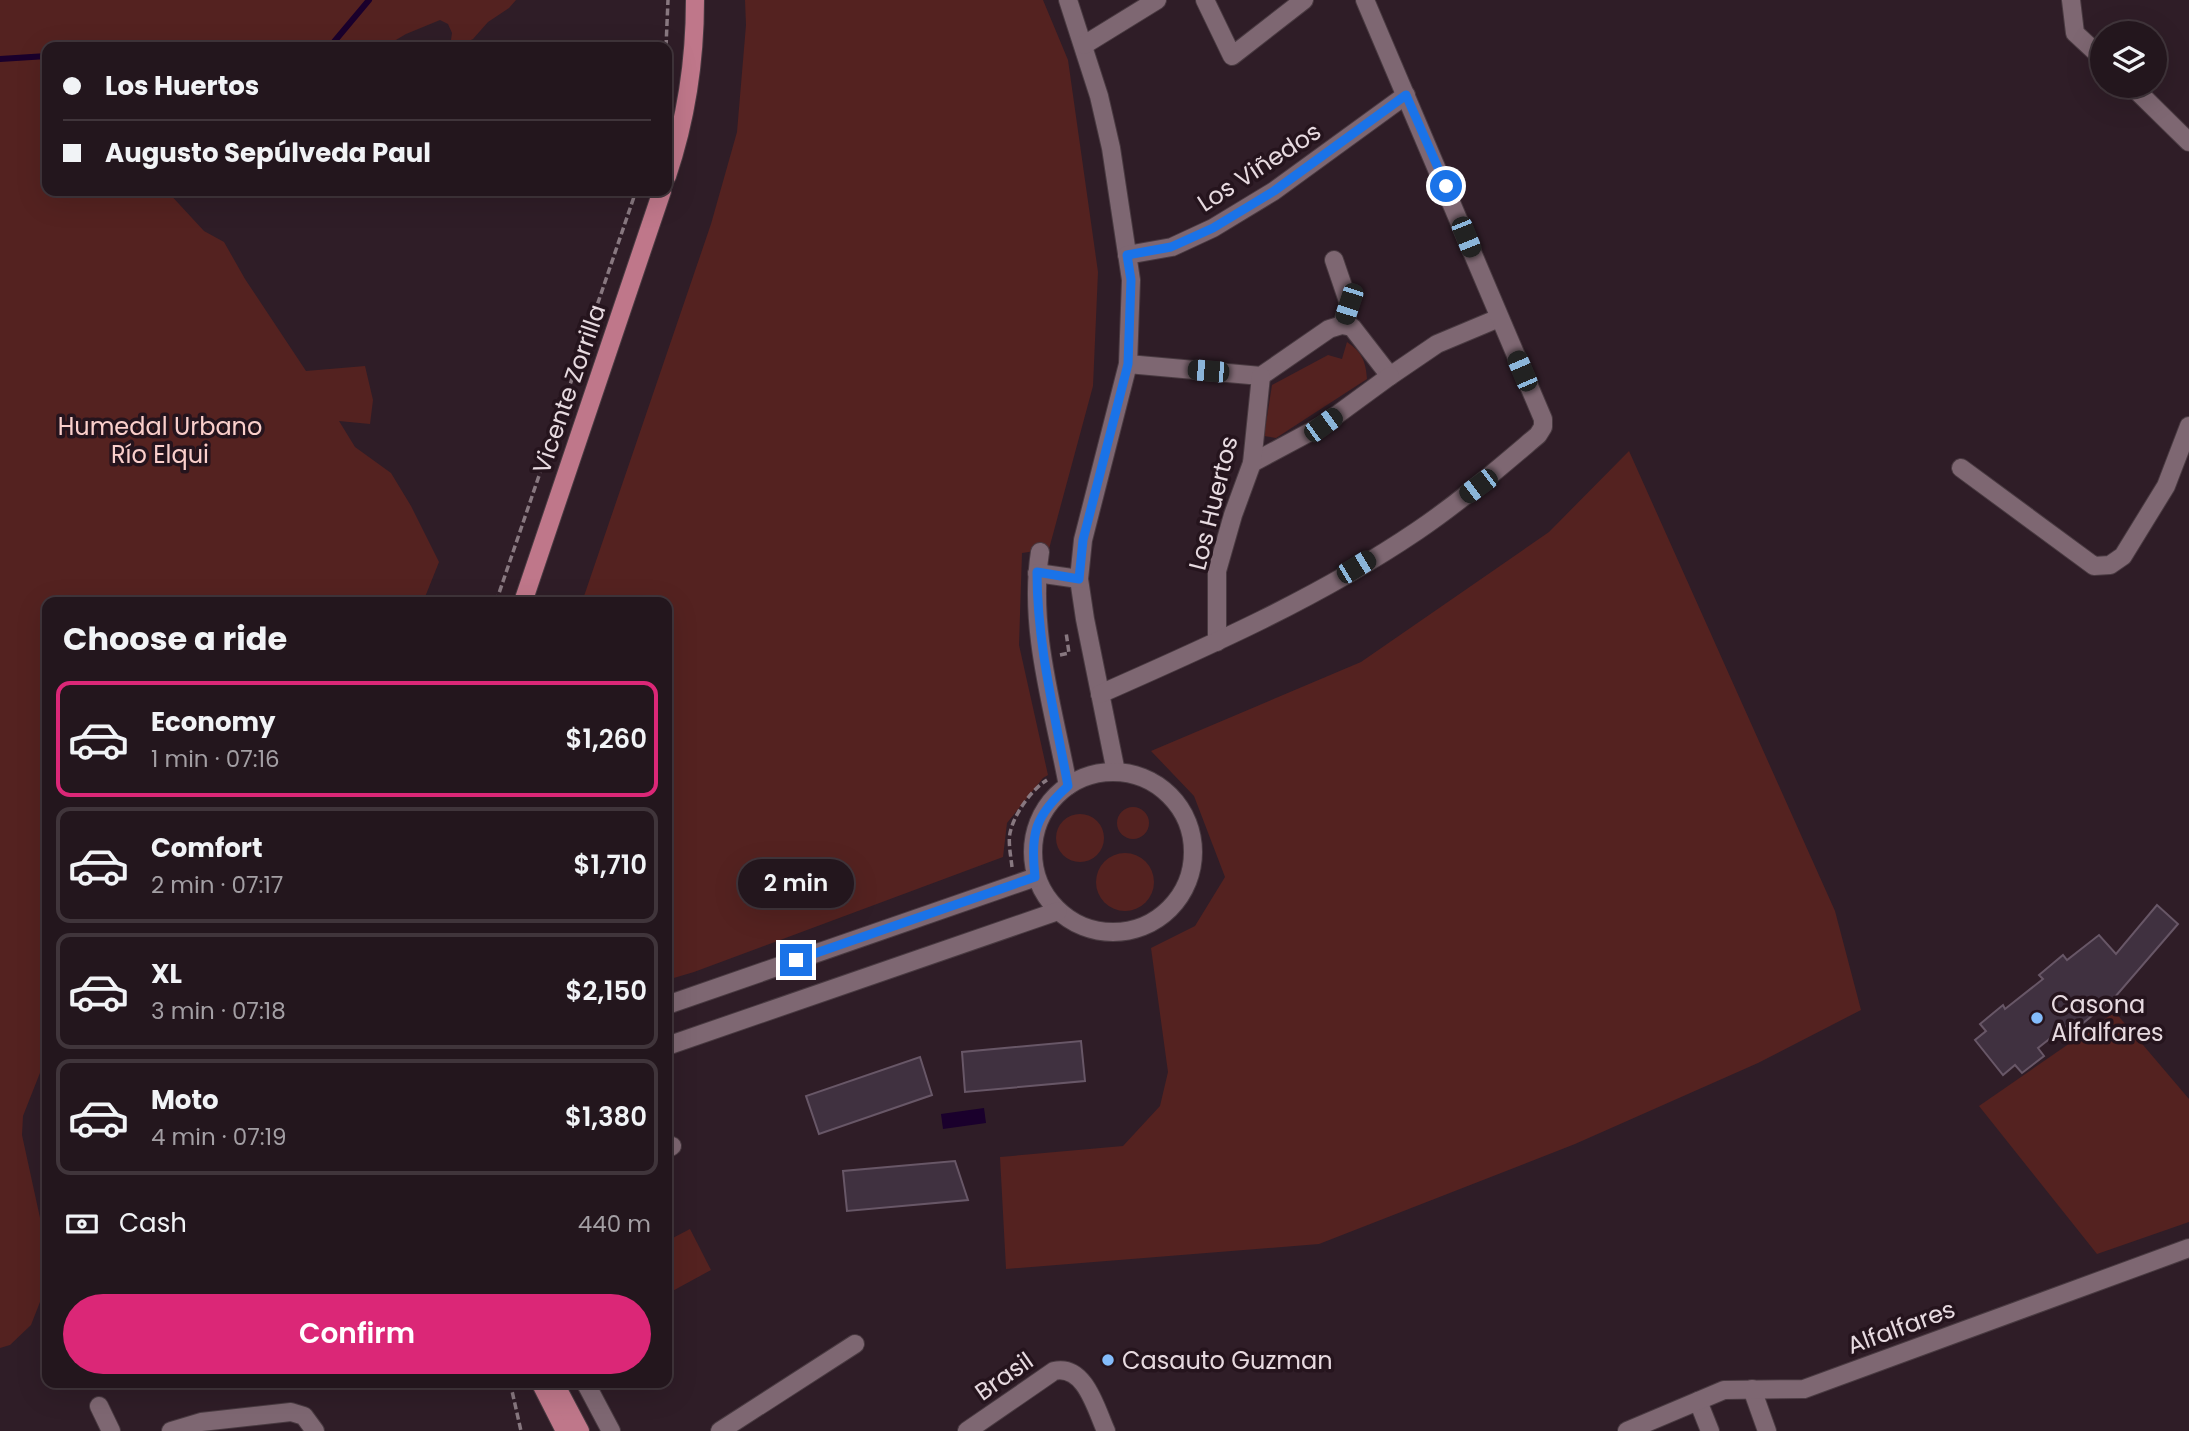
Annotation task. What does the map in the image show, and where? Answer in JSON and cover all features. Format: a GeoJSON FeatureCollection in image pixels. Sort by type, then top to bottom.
{"type":"FeatureCollection","features":[{"type":"Feature","properties":{"kind":"main road"},"geometry":{"type":"LineString","coordinates":[[672,155],[687,91],[695,0]]}},
{"type":"Feature","properties":{"kind":"main road","name":"Vicente Zorrilla"},"geometry":{"type":"LineString","coordinates":[[525,597],[660,196]]}},
{"type":"Feature","properties":{"kind":"main road"},"geometry":{"type":"LineString","coordinates":[[543,1388],[564,1431]]}},
{"type":"Feature","properties":{"kind":"main road"},"geometry":{"type":"LineString","coordinates":[[557,1388],[580,1431]]}},
{"type":"Feature","properties":{"kind":"street"},"geometry":{"type":"LineString","coordinates":[[1068,0],[1084,45],[1111,149],[1131,280],[1128,364],[1083,540],[1079,579],[1116,772]]}},
{"type":"Feature","properties":{"kind":"street"},"geometry":{"type":"LineString","coordinates":[[1084,45],[1157,0]]}},
{"type":"Feature","properties":{"kind":"street"},"geometry":{"type":"LineString","coordinates":[[1205,0],[1232,56],[1304,0]]}},
{"type":"Feature","properties":{"kind":"street"},"geometry":{"type":"LineString","coordinates":[[1100,694],[1217,642],[1296,603],[1416,531],[1478,486],[1538,435],[1543,427],[1543,419],[1365,0]]}},
{"type":"Feature","properties":{"kind":"street"},"geometry":{"type":"LineString","coordinates":[[2071,0],[2075,33],[2090,47]]}},
{"type":"Feature","properties":{"kind":"street","name":"Los Viñedos"},"geometry":{"type":"LineString","coordinates":[[1127,255],[1171,247],[1213,228],[1274,191],[1406,95]]}},
{"type":"Feature","properties":{"kind":"street"},"geometry":{"type":"LineString","coordinates":[[2144,98],[2189,142]]}},
{"type":"Feature","properties":{"kind":"street"},"geometry":{"type":"LineString","coordinates":[[1334,260],[1349,304],[1342,325]]}},
{"type":"Feature","properties":{"kind":"street"},"geometry":{"type":"LineString","coordinates":[[1252,463],[1323,425],[1437,344],[1499,318]]}},
{"type":"Feature","properties":{"kind":"street"},"geometry":{"type":"LineString","coordinates":[[1128,364],[1261,376],[1329,330],[1342,325],[1352,327],[1390,376]]}},
{"type":"Feature","properties":{"kind":"street","name":"Los Huertos"},"geometry":{"type":"LineString","coordinates":[[1217,642],[1217,571],[1252,463],[1261,376]]}},
{"type":"Feature","properties":{"kind":"street"},"geometry":{"type":"LineString","coordinates":[[1961,468],[2095,566],[2110,565],[2123,556],[2166,486],[2189,426]]}},
{"type":"Feature","properties":{"kind":"street"},"geometry":{"type":"LineString","coordinates":[[1040,552],[1037,609],[1061,781],[1037,825],[1032,849],[1035,877],[1048,901],[1058,911],[1069,920],[1094,931],[1122,933],[1149,925],[1171,908],[1186,885],[1195,857],[1190,830],[1179,807],[1162,789],[1140,777],[1116,772],[1061,781]]}},
{"type":"Feature","properties":{"kind":"street"},"geometry":{"type":"LineString","coordinates":[[1037,572],[1079,579]]}},
{"type":"Feature","properties":{"kind":"street"},"geometry":{"type":"LineString","coordinates":[[672,1003],[1035,877]]}},
{"type":"Feature","properties":{"kind":"street"},"geometry":{"type":"LineString","coordinates":[[672,1044],[1058,911]]}},
{"type":"Feature","properties":{"kind":"street","name":"Alfalfares"},"geometry":{"type":"LineString","coordinates":[[1637,1429],[1724,1390],[1804,1388],[2189,1248]]}},
{"type":"Feature","properties":{"kind":"street"},"geometry":{"type":"LineString","coordinates":[[720,1431],[855,1345]]}},
{"type":"Feature","properties":{"kind":"street","name":"Brasil"},"geometry":{"type":"LineString","coordinates":[[967,1431],[1054,1371],[1062,1369],[1072,1372],[1086,1387],[1106,1431]]}},
{"type":"Feature","properties":{"kind":"street"},"geometry":{"type":"LineString","coordinates":[[588,1388],[611,1431]]}},
{"type":"Feature","properties":{"kind":"street"},"geometry":{"type":"LineString","coordinates":[[1752,1389],[1767,1431]]}},
{"type":"Feature","properties":{"kind":"street"},"geometry":{"type":"LineString","coordinates":[[1698,1401],[1710,1431]]}},
{"type":"Feature","properties":{"kind":"street"},"geometry":{"type":"LineString","coordinates":[[99,1406],[111,1431]]}},
{"type":"Feature","properties":{"kind":"street"},"geometry":{"type":"LineString","coordinates":[[171,1431],[201,1422],[291,1412],[304,1416],[315,1431]]}},
{"type":"Feature","properties":{"kind":"path"},"geometry":{"type":"LineString","coordinates":[[666,42],[668,0]]}},
{"type":"Feature","properties":{"kind":"path"},"geometry":{"type":"LineString","coordinates":[[498,597],[634,196]]}},
{"type":"Feature","properties":{"kind":"path"},"geometry":{"type":"LineString","coordinates":[[1044,658],[1069,653],[1066,627]]}},
{"type":"Feature","properties":{"kind":"path"},"geometry":{"type":"LineString","coordinates":[[1012,868],[1010,834],[1022,806],[1039,785],[1061,781]]}},
{"type":"Feature","properties":{"kind":"path"},"geometry":{"type":"LineString","coordinates":[[511,1388],[521,1431]]}},
{"type":"Feature","properties":{"kind":"green space","name":"Humedal Urbano Río Elqui"},"geometry":{"type":"Polygon","coordinates":[[[0,0],[516,0],[467,42],[451,42],[452,33],[448,24],[440,20],[392,42],[42,42],[42,196],[172,196],[204,231],[224,242],[245,279],[306,371],[365,366],[373,400],[370,424],[339,421],[355,447],[391,473],[439,562],[425,597],[42,597],[42,1068],[23,1116],[22,1135],[42,1227],[42,1297],[31,1325],[10,1345],[0,1348],[0,0]]]}},
{"type":"Feature","properties":{"kind":"green space"},"geometry":{"type":"Polygon","coordinates":[[[745,0],[1043,0],[1068,60],[1098,272],[1093,386],[1049,549],[1022,553],[1019,645],[1048,775],[1007,823],[1003,857],[672,979],[672,597],[584,597],[711,224],[737,132],[746,25],[745,0]]]}},
{"type":"Feature","properties":{"kind":"green space"},"geometry":{"type":"Polygon","coordinates":[[[1347,342],[1362,358],[1367,379],[1276,438],[1264,436],[1272,385],[1328,355],[1342,359],[1347,342]]]}},
{"type":"Feature","properties":{"kind":"green space"},"geometry":{"type":"Polygon","coordinates":[[[1629,451],[1835,911],[1861,1010],[1758,1063],[1575,1144],[1319,1244],[1006,1269],[1000,1157],[1123,1146],[1160,1106],[1168,1072],[1151,948],[1195,926],[1225,877],[1194,796],[1151,751],[1361,662],[1549,532],[1629,451]]]}},
{"type":"Feature","properties":{"kind":"green space"},"geometry":{"type":"Polygon","coordinates":[[[1133,807],[1145,811],[1149,823],[1145,835],[1133,839],[1121,835],[1117,823],[1121,811],[1133,807]]]}},
{"type":"Feature","properties":{"kind":"green space"},"geometry":{"type":"Polygon","coordinates":[[[1080,814],[1097,821],[1104,838],[1097,855],[1080,862],[1063,855],[1056,838],[1063,821],[1080,814]]]}},
{"type":"Feature","properties":{"kind":"green space"},"geometry":{"type":"Polygon","coordinates":[[[1119,853],[1131,853],[1141,857],[1150,866],[1154,888],[1146,903],[1131,911],[1119,911],[1109,907],[1100,898],[1096,888],[1096,876],[1100,866],[1109,857],[1119,853]]]}},
{"type":"Feature","properties":{"kind":"green space"},"geometry":{"type":"Polygon","coordinates":[[[2115,1012],[2189,1099],[2189,1222],[2097,1254],[1979,1106],[2115,1012]]]}},
{"type":"Feature","properties":{"kind":"green space"},"geometry":{"type":"Polygon","coordinates":[[[690,1229],[711,1270],[672,1291],[672,1238],[690,1229]]]}},
{"type":"Feature","properties":{"kind":"shaded area"},"geometry":{"type":"Polygon","coordinates":[[[984,1108],[986,1123],[943,1129],[941,1114],[984,1108]]]}},
{"type":"Feature","properties":{"kind":"building","name":"Casona Alfalfares"},"geometry":{"type":"Polygon","coordinates":[[[2157,905],[2178,924],[2115,997],[2071,1033],[2066,1026],[2038,1048],[2044,1056],[2022,1073],[2015,1065],[2003,1075],[1975,1040],[1986,1031],[1980,1024],[2003,1005],[2005,1009],[2043,979],[2039,975],[2063,955],[2067,960],[2099,935],[2116,954],[2157,905]]]}},
{"type":"Feature","properties":{"kind":"building"},"geometry":{"type":"Polygon","coordinates":[[[1081,1041],[1085,1081],[965,1092],[962,1052],[1081,1041]]]}},
{"type":"Feature","properties":{"kind":"building"},"geometry":{"type":"Polygon","coordinates":[[[920,1057],[932,1095],[819,1134],[806,1096],[920,1057]]]}},
{"type":"Feature","properties":{"kind":"building"},"geometry":{"type":"Polygon","coordinates":[[[955,1161],[968,1200],[847,1211],[843,1171],[955,1161]]]}},
{"type":"Feature","properties":{"kind":"waterway"},"geometry":{"type":"LineString","coordinates":[[334,42],[369,0]]}},
{"type":"Feature","properties":{"kind":"waterway"},"geometry":{"type":"LineString","coordinates":[[0,59],[42,56]]}},
{"type":"Feature","properties":{"kind":"place","name":"Casona Alfalfares"},"geometry":{"type":"Point","coordinates":[2037,1018]}},
{"type":"Feature","properties":{"kind":"place","name":"Casauto Guzman"},"geometry":{"type":"Point","coordinates":[1108,1360]}},
{"type":"Feature","properties":{"kind":"route"},"geometry":{"type":"LineString","coordinates":[[796,960],[1035,877],[1032,849],[1037,825],[1049,803],[1068,786],[1044,658],[1037,609],[1037,572],[1079,579],[1083,540],[1128,364],[1131,280],[1127,255],[1171,247],[1213,228],[1274,191],[1406,95],[1446,186]]}}]}
